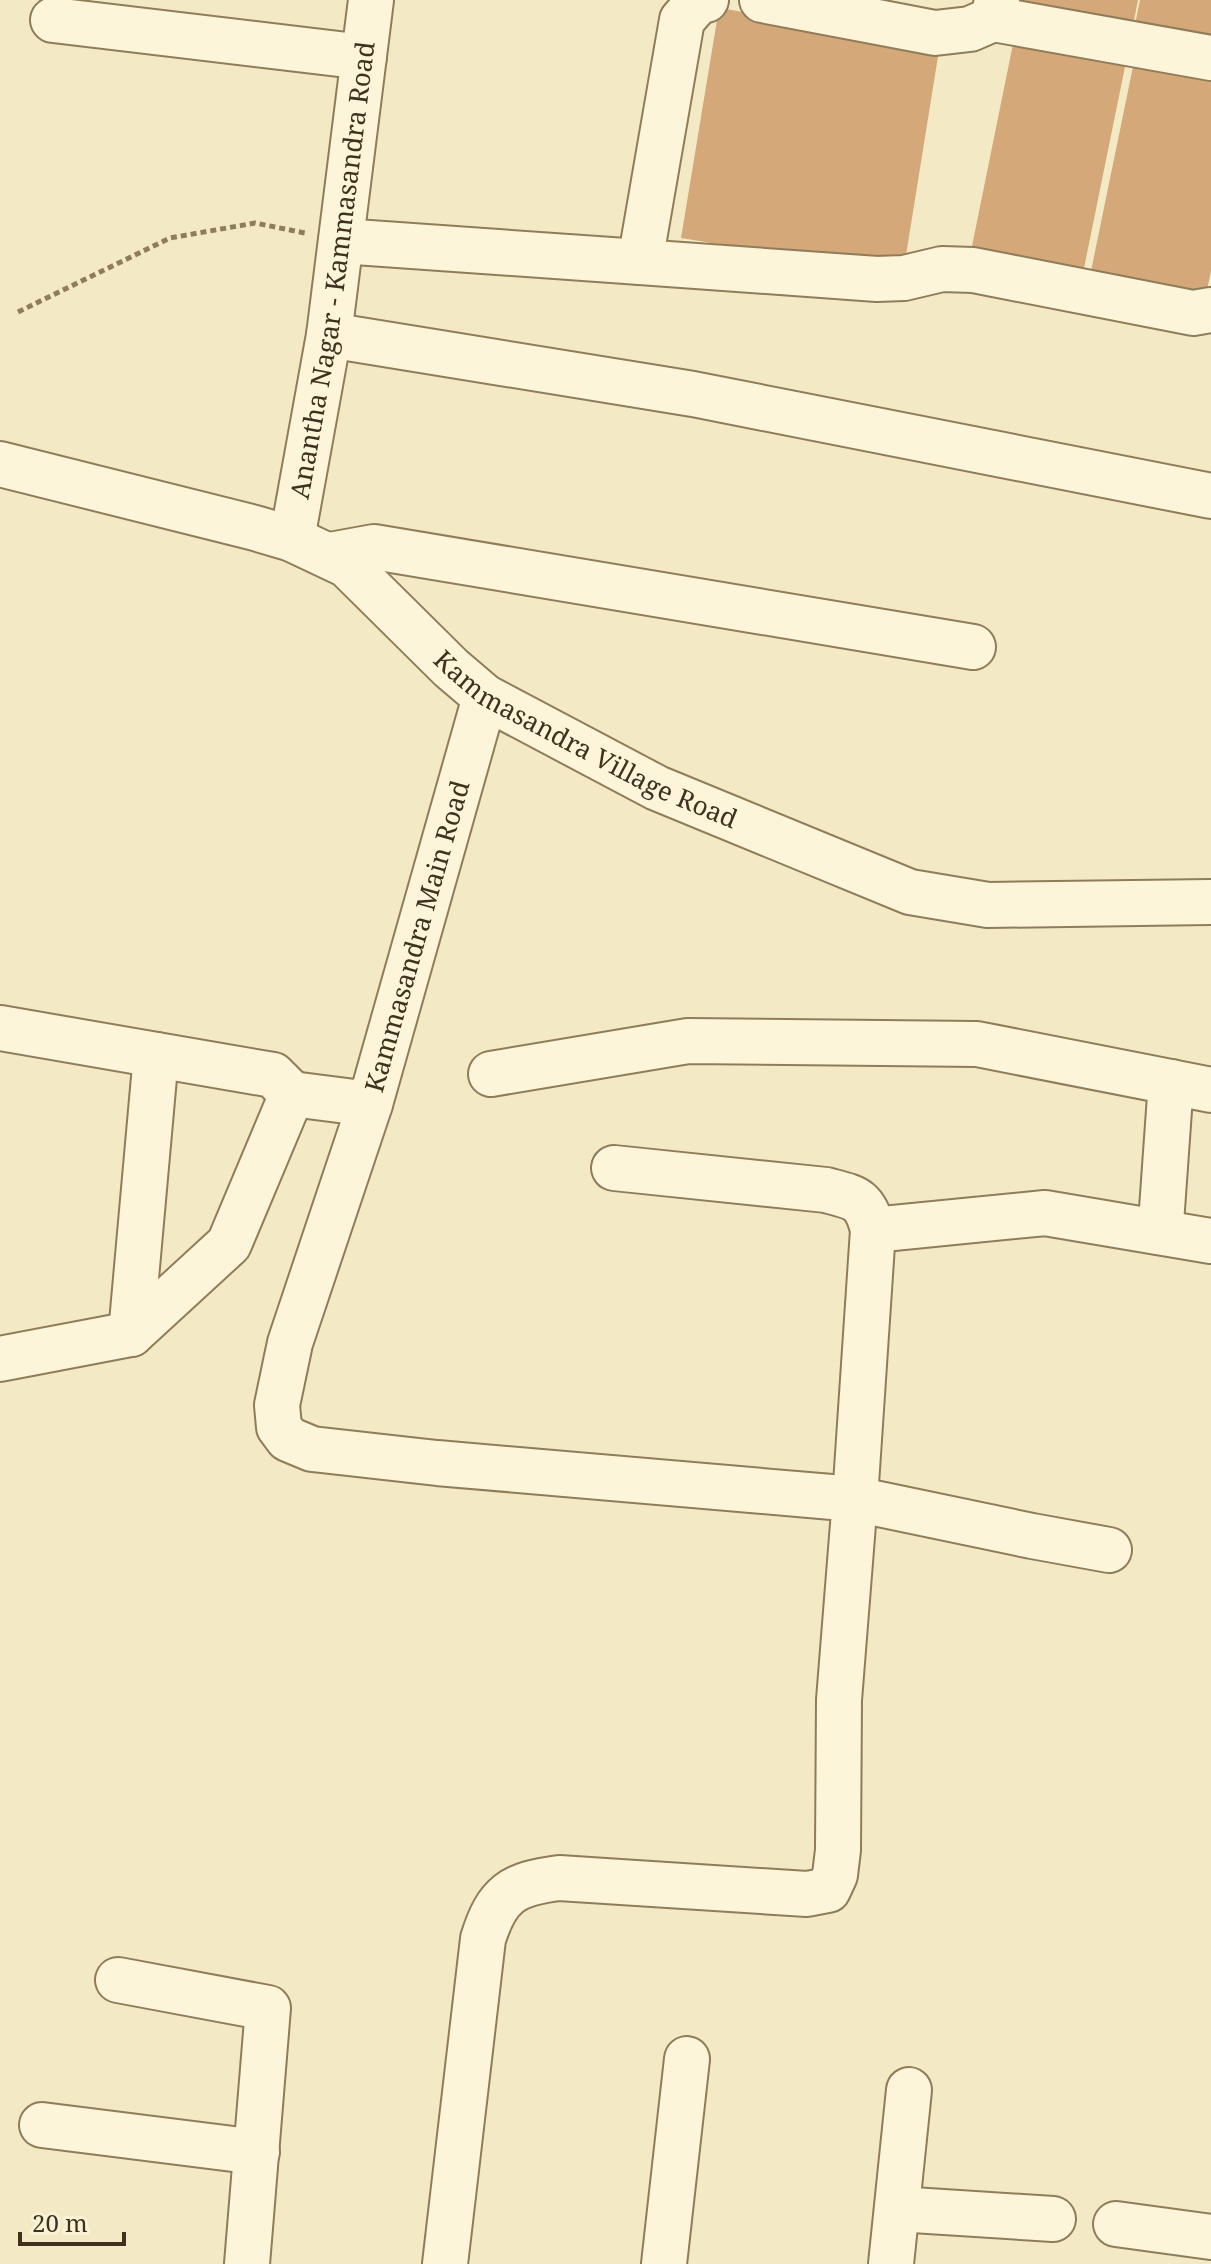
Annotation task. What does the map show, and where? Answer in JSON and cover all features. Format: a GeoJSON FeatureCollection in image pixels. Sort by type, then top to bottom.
{"type":"FeatureCollection","features":[{"type":"Feature","properties":{"kind":"street","name":"Anantha Nagar - Kammasandra Road"},"geometry":{"type":"LineString","coordinates":[[311,547],[329,335],[371,0]]}},
{"type":"Feature","properties":{"kind":"street"},"geometry":{"type":"LineString","coordinates":[[640,262],[682,20],[698,2],[706,0]]}},
{"type":"Feature","properties":{"kind":"street"},"geometry":{"type":"LineString","coordinates":[[762,0],[935,33],[970,29],[995,9],[1211,58]]}},
{"type":"Feature","properties":{"kind":"street"},"geometry":{"type":"LineString","coordinates":[[874,0],[892,4],[929,0]]}},
{"type":"Feature","properties":{"kind":"street"},"geometry":{"type":"LineString","coordinates":[[53,20],[184,18],[364,57]]}},
{"type":"Feature","properties":{"kind":"street"},"geometry":{"type":"LineString","coordinates":[[341,241],[877,279],[904,278],[942,269],[973,270],[1193,313],[1211,310]]}},
{"type":"Feature","properties":{"kind":"street"},"geometry":{"type":"LineString","coordinates":[[329,335],[693,394],[1211,496]]}},
{"type":"Feature","properties":{"kind":"street","name":"Kammasandra Village Road"},"geometry":{"type":"LineString","coordinates":[[0,464],[148,500],[311,547],[347,565],[451,668],[485,697],[657,788],[910,892],[988,905],[1211,902]]}},
{"type":"Feature","properties":{"kind":"street"},"geometry":{"type":"LineString","coordinates":[[311,547],[374,547],[973,647]]}},
{"type":"Feature","properties":{"kind":"street","name":"Kammasandra Main Road"},"geometry":{"type":"LineString","coordinates":[[292,1094],[370,1104],[485,697]]}},
{"type":"Feature","properties":{"kind":"street"},"geometry":{"type":"LineString","coordinates":[[0,1028],[273,1075],[292,1094],[229,1244],[131,1334],[0,1359]]}},
{"type":"Feature","properties":{"kind":"street"},"geometry":{"type":"LineString","coordinates":[[491,1074],[688,1041],[977,1044],[1191,1086],[1159,1232]]}},
{"type":"Feature","properties":{"kind":"street"},"geometry":{"type":"LineString","coordinates":[[131,1334],[156,1055]]}},
{"type":"Feature","properties":{"kind":"street"},"geometry":{"type":"LineString","coordinates":[[370,1104],[290,1343],[277,1405],[279,1427],[288,1439],[312,1449],[437,1463],[855,1499],[1109,1550]]}},
{"type":"Feature","properties":{"kind":"street"},"geometry":{"type":"LineString","coordinates":[[445,2264],[483,1939],[491,1911],[501,1899],[529,1882],[559,1878],[807,1894],[828,1890],[835,1875],[838,1850],[839,1700],[873,1230],[867,1208],[856,1198],[826,1190],[614,1168]]}},
{"type":"Feature","properties":{"kind":"street"},"geometry":{"type":"LineString","coordinates":[[873,1230],[1045,1213],[1211,1241]]}},
{"type":"Feature","properties":{"kind":"street"},"geometry":{"type":"LineString","coordinates":[[118,1980],[268,2008],[247,2264]]}},
{"type":"Feature","properties":{"kind":"street"},"geometry":{"type":"LineString","coordinates":[[664,2264],[687,2059]]}},
{"type":"Feature","properties":{"kind":"street"},"geometry":{"type":"LineString","coordinates":[[891,2264],[909,2090]]}},
{"type":"Feature","properties":{"kind":"street"},"geometry":{"type":"LineString","coordinates":[[42,2125],[257,2152]]}},
{"type":"Feature","properties":{"kind":"street"},"geometry":{"type":"LineString","coordinates":[[897,2209],[1053,2219]]}},
{"type":"Feature","properties":{"kind":"street"},"geometry":{"type":"LineString","coordinates":[[1116,2224],[1211,2237]]}},
{"type":"Feature","properties":{"kind":"path"},"geometry":{"type":"LineString","coordinates":[[18,312],[170,238],[255,223],[341,241]]}},
{"type":"Feature","properties":{"kind":"building"},"geometry":{"type":"Polygon","coordinates":[[[1013,0],[1138,0],[1132,31],[1013,0]]]}},
{"type":"Feature","properties":{"kind":"building"},"geometry":{"type":"Polygon","coordinates":[[[1140,0],[1211,0],[1211,46],[1134,30],[1140,0]]]}},
{"type":"Feature","properties":{"kind":"building"},"geometry":{"type":"Polygon","coordinates":[[[719,8],[940,44],[903,274],[681,238],[719,8]]]}},
{"type":"Feature","properties":{"kind":"building"},"geometry":{"type":"Polygon","coordinates":[[[1015,34],[1127,57],[1082,278],[970,256],[1015,34]]]}},
{"type":"Feature","properties":{"kind":"building"},"geometry":{"type":"Polygon","coordinates":[[[1136,52],[1211,67],[1211,271],[1205,299],[1090,276],[1136,52]]]}}]}
